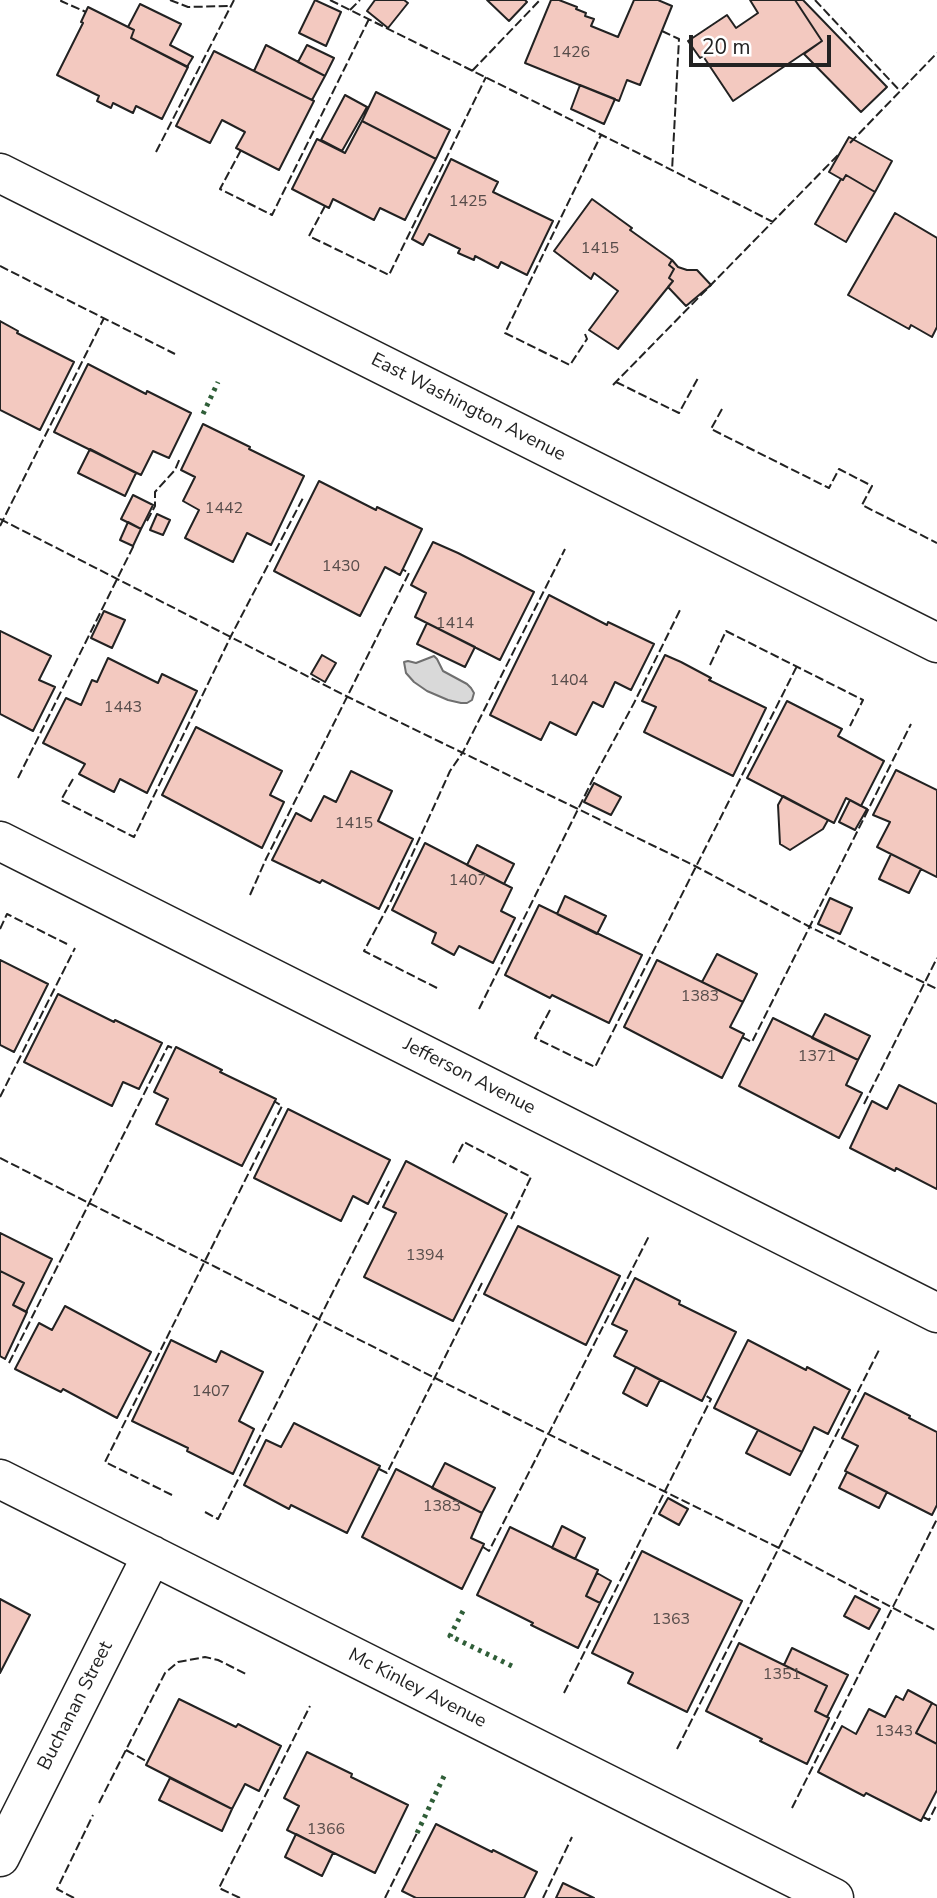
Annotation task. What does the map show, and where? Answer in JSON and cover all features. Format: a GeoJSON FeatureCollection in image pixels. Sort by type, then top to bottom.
{"type":"FeatureCollection","features":[{"type":"Feature","properties":{"kind":"street","name":"East Washington Avenue"},"geometry":{"type":"LineString","coordinates":[[0,173],[937,643]]}},
{"type":"Feature","properties":{"kind":"street","name":"Jefferson Avenue"},"geometry":{"type":"LineString","coordinates":[[0,841],[937,1312]]}},
{"type":"Feature","properties":{"kind":"street","name":"Mc Kinley Avenue"},"geometry":{"type":"LineString","coordinates":[[0,1479],[834,1898]]}},
{"type":"Feature","properties":{"kind":"street","name":"Buchanan Street"},"geometry":{"type":"LineString","coordinates":[[0,1857],[152,1555]]}},
{"type":"Feature","properties":{"kind":"shaded area"},"geometry":{"type":"Polygon","coordinates":[[[434,656],[443,671],[471,688],[474,693],[472,700],[461,703],[448,700],[427,691],[406,673],[404,662],[416,663],[434,656]]]}},
{"type":"Feature","properties":{"kind":"building"},"geometry":{"type":"Polygon","coordinates":[[[315,0],[341,12],[326,46],[299,33],[315,0]]]}},
{"type":"Feature","properties":{"kind":"building"},"geometry":{"type":"Polygon","coordinates":[[[375,0],[404,0],[408,3],[388,28],[367,11],[375,0]]]}},
{"type":"Feature","properties":{"kind":"building"},"geometry":{"type":"Polygon","coordinates":[[[487,0],[525,0],[527,2],[509,21],[487,0]]]}},
{"type":"Feature","properties":{"kind":"building"},"geometry":{"type":"Polygon","coordinates":[[[551,0],[577,7],[576,9],[586,13],[585,16],[594,19],[591,26],[618,37],[634,0],[658,0],[672,6],[640,85],[627,80],[619,101],[525,63],[551,0]]]}},
{"type":"Feature","properties":{"kind":"building"},"geometry":{"type":"Polygon","coordinates":[[[750,0],[795,0],[822,41],[733,101],[703,56],[700,58],[688,41],[727,15],[736,28],[758,13],[750,0]]]}},
{"type":"Feature","properties":{"kind":"building"},"geometry":{"type":"Polygon","coordinates":[[[795,0],[803,0],[887,87],[861,112],[804,54],[822,41],[795,0]]]}},
{"type":"Feature","properties":{"kind":"building"},"geometry":{"type":"Polygon","coordinates":[[[140,4],[181,24],[170,45],[193,57],[187,67],[131,38],[134,30],[128,27],[140,4]]]}},
{"type":"Feature","properties":{"kind":"building"},"geometry":{"type":"Polygon","coordinates":[[[88,7],[134,30],[131,38],[188,67],[162,119],[136,106],[133,113],[113,103],[111,108],[97,101],[99,96],[57,75],[88,7]]]}},
{"type":"Feature","properties":{"kind":"building"},"geometry":{"type":"Polygon","coordinates":[[[266,45],[325,76],[312,100],[254,71],[266,45]]]}},
{"type":"Feature","properties":{"kind":"building"},"geometry":{"type":"Polygon","coordinates":[[[307,45],[334,58],[325,76],[298,62],[307,45]]]}},
{"type":"Feature","properties":{"kind":"building"},"geometry":{"type":"Polygon","coordinates":[[[214,51],[314,101],[279,170],[236,148],[245,132],[222,120],[210,143],[176,126],[214,51]]]}},
{"type":"Feature","properties":{"kind":"building"},"geometry":{"type":"Polygon","coordinates":[[[580,85],[615,99],[604,124],[571,109],[580,85]]]}},
{"type":"Feature","properties":{"kind":"building"},"geometry":{"type":"Polygon","coordinates":[[[376,92],[450,130],[436,159],[362,121],[376,92]]]}},
{"type":"Feature","properties":{"kind":"building"},"geometry":{"type":"Polygon","coordinates":[[[345,95],[367,107],[342,151],[321,140],[345,95]]]}},
{"type":"Feature","properties":{"kind":"building"},"geometry":{"type":"Polygon","coordinates":[[[362,121],[436,159],[405,220],[380,208],[374,220],[333,199],[329,208],[292,189],[317,139],[345,153],[362,121]]]}},
{"type":"Feature","properties":{"kind":"building"},"geometry":{"type":"Polygon","coordinates":[[[849,137],[892,161],[875,192],[846,175],[843,180],[829,172],[849,137]]]}},
{"type":"Feature","properties":{"kind":"building"},"geometry":{"type":"Polygon","coordinates":[[[451,159],[498,182],[493,192],[553,221],[527,275],[501,262],[498,268],[475,256],[474,260],[458,253],[460,249],[429,234],[423,245],[412,239],[451,159]]]}},
{"type":"Feature","properties":{"kind":"building"},"geometry":{"type":"Polygon","coordinates":[[[846,175],[875,192],[846,242],[815,224],[846,175]]]}},
{"type":"Feature","properties":{"kind":"building"},"geometry":{"type":"Polygon","coordinates":[[[592,199],[672,260],[669,265],[674,269],[669,278],[673,281],[618,349],[589,330],[618,291],[594,273],[591,279],[554,251],[592,199]]]}},
{"type":"Feature","properties":{"kind":"building"},"geometry":{"type":"Polygon","coordinates":[[[895,213],[937,238],[937,327],[932,337],[911,325],[909,329],[848,295],[895,213]]]}},
{"type":"Feature","properties":{"kind":"building"},"geometry":{"type":"Polygon","coordinates":[[[672,260],[678,267],[697,270],[711,285],[686,306],[668,287],[673,281],[669,278],[674,269],[669,265],[672,260]]]}},
{"type":"Feature","properties":{"kind":"building"},"geometry":{"type":"Polygon","coordinates":[[[0,321],[18,331],[17,333],[74,362],[40,430],[0,410],[0,321]]]}},
{"type":"Feature","properties":{"kind":"building"},"geometry":{"type":"Polygon","coordinates":[[[88,364],[146,394],[147,391],[191,413],[169,458],[153,451],[141,475],[54,432],[88,364]]]}},
{"type":"Feature","properties":{"kind":"building"},"geometry":{"type":"Polygon","coordinates":[[[203,424],[304,476],[271,545],[247,533],[233,562],[185,538],[199,510],[183,501],[195,477],[181,470],[203,424]]]}},
{"type":"Feature","properties":{"kind":"building"},"geometry":{"type":"Polygon","coordinates":[[[90,449],[136,473],[125,496],[78,473],[90,449]]]}},
{"type":"Feature","properties":{"kind":"building"},"geometry":{"type":"Polygon","coordinates":[[[319,481],[376,510],[377,507],[422,529],[400,575],[385,567],[360,616],[274,571],[319,481]]]}},
{"type":"Feature","properties":{"kind":"building"},"geometry":{"type":"Polygon","coordinates":[[[133,495],[153,505],[141,529],[121,519],[133,495]]]}},
{"type":"Feature","properties":{"kind":"building"},"geometry":{"type":"Polygon","coordinates":[[[157,514],[170,520],[163,535],[150,530],[157,514]]]}},
{"type":"Feature","properties":{"kind":"building"},"geometry":{"type":"Polygon","coordinates":[[[128,522],[141,529],[133,546],[120,540],[128,522]]]}},
{"type":"Feature","properties":{"kind":"building"},"geometry":{"type":"Polygon","coordinates":[[[433,542],[534,592],[500,660],[415,617],[426,593],[411,585],[433,542]]]}},
{"type":"Feature","properties":{"kind":"building"},"geometry":{"type":"Polygon","coordinates":[[[549,595],[607,625],[608,622],[654,644],[631,690],[615,682],[603,707],[593,702],[576,735],[550,722],[541,740],[490,715],[549,595]]]}},
{"type":"Feature","properties":{"kind":"building"},"geometry":{"type":"Polygon","coordinates":[[[104,611],[125,620],[112,648],[91,638],[104,611]]]}},
{"type":"Feature","properties":{"kind":"building"},"geometry":{"type":"Polygon","coordinates":[[[427,623],[475,647],[465,667],[417,644],[427,623]]]}},
{"type":"Feature","properties":{"kind":"building"},"geometry":{"type":"Polygon","coordinates":[[[0,631],[51,656],[39,680],[55,687],[33,731],[0,714],[0,631]]]}},
{"type":"Feature","properties":{"kind":"building"},"geometry":{"type":"Polygon","coordinates":[[[322,655],[336,663],[325,682],[311,674],[322,655]]]}},
{"type":"Feature","properties":{"kind":"building"},"geometry":{"type":"Polygon","coordinates":[[[665,655],[766,708],[733,776],[644,732],[656,707],[642,701],[665,655]]]}},
{"type":"Feature","properties":{"kind":"building"},"geometry":{"type":"Polygon","coordinates":[[[108,658],[158,683],[162,674],[197,691],[147,793],[120,779],[114,792],[79,774],[85,764],[43,743],[66,698],[81,705],[92,680],[97,682],[108,658]]]}},
{"type":"Feature","properties":{"kind":"building"},"geometry":{"type":"Polygon","coordinates":[[[787,701],[842,729],[838,736],[884,761],[861,806],[846,798],[834,823],[747,778],[787,701]]]}},
{"type":"Feature","properties":{"kind":"building"},"geometry":{"type":"Polygon","coordinates":[[[196,727],[282,771],[270,795],[284,802],[262,848],[162,795],[196,727]]]}},
{"type":"Feature","properties":{"kind":"building"},"geometry":{"type":"Polygon","coordinates":[[[896,770],[937,790],[937,877],[877,847],[890,822],[873,815],[896,770]]]}},
{"type":"Feature","properties":{"kind":"building"},"geometry":{"type":"Polygon","coordinates":[[[351,771],[392,791],[378,821],[413,839],[379,909],[322,880],[320,883],[272,860],[296,813],[311,821],[324,796],[336,802],[351,771]]]}},
{"type":"Feature","properties":{"kind":"building"},"geometry":{"type":"Polygon","coordinates":[[[594,783],[621,797],[611,815],[584,802],[594,783]]]}},
{"type":"Feature","properties":{"kind":"building"},"geometry":{"type":"Polygon","coordinates":[[[783,796],[828,820],[823,829],[790,850],[780,844],[778,805],[783,796]]]}},
{"type":"Feature","properties":{"kind":"building"},"geometry":{"type":"Polygon","coordinates":[[[850,800],[867,809],[855,830],[839,822],[850,800]]]}},
{"type":"Feature","properties":{"kind":"building"},"geometry":{"type":"Polygon","coordinates":[[[425,843],[512,888],[501,911],[515,918],[493,963],[459,946],[454,955],[432,943],[436,933],[392,910],[425,843]]]}},
{"type":"Feature","properties":{"kind":"building"},"geometry":{"type":"Polygon","coordinates":[[[477,845],[514,864],[504,884],[467,865],[477,845]]]}},
{"type":"Feature","properties":{"kind":"building"},"geometry":{"type":"Polygon","coordinates":[[[891,854],[921,869],[909,893],[879,879],[891,854]]]}},
{"type":"Feature","properties":{"kind":"building"},"geometry":{"type":"Polygon","coordinates":[[[565,896],[606,916],[597,934],[557,914],[565,896]]]}},
{"type":"Feature","properties":{"kind":"building"},"geometry":{"type":"Polygon","coordinates":[[[830,898],[852,908],[840,934],[818,924],[830,898]]]}},
{"type":"Feature","properties":{"kind":"building"},"geometry":{"type":"Polygon","coordinates":[[[539,905],[642,955],[609,1023],[505,975],[539,905]]]}},
{"type":"Feature","properties":{"kind":"building"},"geometry":{"type":"Polygon","coordinates":[[[717,954],[757,974],[743,1002],[702,982],[717,954]]]}},
{"type":"Feature","properties":{"kind":"building"},"geometry":{"type":"Polygon","coordinates":[[[0,960],[48,984],[14,1052],[0,1045],[0,960]]]}},
{"type":"Feature","properties":{"kind":"building"},"geometry":{"type":"Polygon","coordinates":[[[657,960],[743,1002],[730,1027],[744,1034],[722,1078],[624,1027],[657,960]]]}},
{"type":"Feature","properties":{"kind":"building"},"geometry":{"type":"Polygon","coordinates":[[[58,994],[162,1043],[139,1089],[123,1082],[112,1106],[24,1062],[58,994]]]}},
{"type":"Feature","properties":{"kind":"building"},"geometry":{"type":"Polygon","coordinates":[[[825,1014],[870,1036],[858,1060],[812,1038],[825,1014]]]}},
{"type":"Feature","properties":{"kind":"building"},"geometry":{"type":"Polygon","coordinates":[[[773,1018],[858,1060],[846,1085],[862,1093],[839,1138],[739,1086],[773,1018]]]}},
{"type":"Feature","properties":{"kind":"building"},"geometry":{"type":"Polygon","coordinates":[[[176,1047],[276,1099],[242,1166],[156,1124],[168,1099],[154,1092],[176,1047]]]}},
{"type":"Feature","properties":{"kind":"building"},"geometry":{"type":"Polygon","coordinates":[[[899,1085],[937,1104],[937,1189],[850,1148],[872,1101],[887,1109],[899,1085]]]}},
{"type":"Feature","properties":{"kind":"building"},"geometry":{"type":"Polygon","coordinates":[[[288,1109],[390,1160],[368,1204],[353,1196],[341,1221],[254,1178],[288,1109]]]}},
{"type":"Feature","properties":{"kind":"building"},"geometry":{"type":"Polygon","coordinates":[[[406,1161],[507,1214],[453,1321],[364,1277],[396,1213],[383,1207],[406,1161]]]}},
{"type":"Feature","properties":{"kind":"building"},"geometry":{"type":"Polygon","coordinates":[[[518,1226],[620,1276],[586,1345],[484,1294],[518,1226]]]}},
{"type":"Feature","properties":{"kind":"building"},"geometry":{"type":"Polygon","coordinates":[[[0,1233],[52,1259],[26,1312],[13,1305],[24,1283],[0,1271],[0,1233]]]}},
{"type":"Feature","properties":{"kind":"building"},"geometry":{"type":"Polygon","coordinates":[[[0,1271],[24,1283],[13,1305],[27,1312],[5,1359],[0,1356],[0,1271]]]}},
{"type":"Feature","properties":{"kind":"building"},"geometry":{"type":"Polygon","coordinates":[[[635,1278],[680,1301],[679,1304],[736,1332],[702,1401],[614,1356],[627,1331],[612,1324],[635,1278]]]}},
{"type":"Feature","properties":{"kind":"building"},"geometry":{"type":"Polygon","coordinates":[[[65,1306],[151,1352],[117,1418],[63,1389],[61,1392],[15,1369],[39,1323],[52,1330],[65,1306]]]}},
{"type":"Feature","properties":{"kind":"building"},"geometry":{"type":"Polygon","coordinates":[[[171,1340],[216,1362],[221,1351],[263,1372],[239,1421],[254,1429],[233,1474],[187,1451],[188,1448],[132,1421],[171,1340]]]}},
{"type":"Feature","properties":{"kind":"building"},"geometry":{"type":"Polygon","coordinates":[[[748,1340],[850,1390],[828,1434],[814,1427],[802,1452],[714,1408],[748,1340]]]}},
{"type":"Feature","properties":{"kind":"building"},"geometry":{"type":"Polygon","coordinates":[[[636,1367],[660,1380],[647,1406],[623,1393],[636,1367]]]}},
{"type":"Feature","properties":{"kind":"building"},"geometry":{"type":"Polygon","coordinates":[[[865,1393],[937,1432],[937,1505],[932,1515],[845,1471],[858,1446],[842,1438],[865,1393]]]}},
{"type":"Feature","properties":{"kind":"building"},"geometry":{"type":"Polygon","coordinates":[[[294,1423],[380,1466],[347,1533],[291,1505],[289,1509],[244,1485],[266,1440],[281,1447],[294,1423]]]}},
{"type":"Feature","properties":{"kind":"building"},"geometry":{"type":"Polygon","coordinates":[[[758,1430],[802,1452],[790,1475],[746,1453],[758,1430]]]}},
{"type":"Feature","properties":{"kind":"building"},"geometry":{"type":"Polygon","coordinates":[[[445,1463],[495,1488],[482,1513],[432,1488],[445,1463]]]}},
{"type":"Feature","properties":{"kind":"building"},"geometry":{"type":"Polygon","coordinates":[[[396,1469],[482,1513],[471,1538],[484,1544],[462,1589],[362,1537],[396,1469]]]}},
{"type":"Feature","properties":{"kind":"building"},"geometry":{"type":"Polygon","coordinates":[[[847,1472],[887,1492],[879,1508],[839,1488],[847,1472]]]}},
{"type":"Feature","properties":{"kind":"building"},"geometry":{"type":"Polygon","coordinates":[[[668,1498],[688,1509],[679,1525],[659,1514],[668,1498]]]}},
{"type":"Feature","properties":{"kind":"building"},"geometry":{"type":"Polygon","coordinates":[[[562,1526],[585,1538],[575,1559],[552,1548],[562,1526]]]}},
{"type":"Feature","properties":{"kind":"building"},"geometry":{"type":"Polygon","coordinates":[[[510,1527],[598,1570],[586,1596],[600,1603],[578,1648],[477,1595],[510,1527]]]}},
{"type":"Feature","properties":{"kind":"building"},"geometry":{"type":"Polygon","coordinates":[[[642,1551],[742,1601],[687,1712],[628,1683],[633,1673],[592,1653],[642,1551]]]}},
{"type":"Feature","properties":{"kind":"building"},"geometry":{"type":"Polygon","coordinates":[[[597,1573],[611,1581],[600,1603],[586,1596],[597,1573]]]}},
{"type":"Feature","properties":{"kind":"building"},"geometry":{"type":"Polygon","coordinates":[[[855,1596],[880,1609],[869,1629],[844,1616],[855,1596]]]}},
{"type":"Feature","properties":{"kind":"building"},"geometry":{"type":"Polygon","coordinates":[[[0,1599],[30,1615],[0,1673],[0,1599]]]}},
{"type":"Feature","properties":{"kind":"building"},"geometry":{"type":"Polygon","coordinates":[[[739,1643],[827,1686],[815,1711],[829,1718],[807,1764],[706,1711],[739,1643]]]}},
{"type":"Feature","properties":{"kind":"building"},"geometry":{"type":"Polygon","coordinates":[[[792,1648],[848,1675],[827,1717],[815,1711],[827,1686],[784,1665],[792,1648]]]}},
{"type":"Feature","properties":{"kind":"building"},"geometry":{"type":"Polygon","coordinates":[[[908,1690],[932,1703],[916,1733],[937,1744],[937,1790],[921,1821],[818,1772],[842,1726],[856,1734],[869,1709],[885,1717],[896,1696],[903,1700],[908,1690]]]}},
{"type":"Feature","properties":{"kind":"building"},"geometry":{"type":"Polygon","coordinates":[[[179,1699],[281,1746],[259,1791],[245,1784],[232,1809],[146,1765],[179,1699]]]}},
{"type":"Feature","properties":{"kind":"building"},"geometry":{"type":"Polygon","coordinates":[[[932,1703],[937,1706],[937,1744],[916,1733],[932,1703]]]}},
{"type":"Feature","properties":{"kind":"building"},"geometry":{"type":"Polygon","coordinates":[[[307,1752],[408,1805],[375,1873],[287,1830],[299,1806],[284,1798],[307,1752]]]}},
{"type":"Feature","properties":{"kind":"building"},"geometry":{"type":"Polygon","coordinates":[[[170,1778],[232,1809],[222,1831],[159,1800],[170,1778]]]}},
{"type":"Feature","properties":{"kind":"building"},"geometry":{"type":"Polygon","coordinates":[[[436,1824],[537,1872],[524,1898],[416,1898],[402,1891],[436,1824]]]}},
{"type":"Feature","properties":{"kind":"building"},"geometry":{"type":"Polygon","coordinates":[[[296,1834],[333,1853],[322,1876],[285,1857],[296,1834]]]}},
{"type":"Feature","properties":{"kind":"building"},"geometry":{"type":"Polygon","coordinates":[[[563,1883],[594,1898],[556,1898],[563,1883]]]}},
{"type":"Feature","properties":{"kind":"hedge"},"geometry":{"type":"LineString","coordinates":[[203,414],[218,382]]}},
{"type":"Feature","properties":{"kind":"hedge"},"geometry":{"type":"LineString","coordinates":[[463,1611],[450,1636],[516,1668]]}},
{"type":"Feature","properties":{"kind":"hedge"},"geometry":{"type":"LineString","coordinates":[[417,1833],[445,1774]]}},
{"type":"Feature","properties":{"kind":"fence"},"geometry":{"type":"LineString","coordinates":[[62,0],[86,12]]}},
{"type":"Feature","properties":{"kind":"fence"},"geometry":{"type":"LineString","coordinates":[[170,0],[188,7],[231,6]]}},
{"type":"Feature","properties":{"kind":"fence"},"geometry":{"type":"LineString","coordinates":[[156,152],[234,0]]}},
{"type":"Feature","properties":{"kind":"fence"},"geometry":{"type":"LineString","coordinates":[[330,0],[773,222]]}},
{"type":"Feature","properties":{"kind":"fence"},"geometry":{"type":"LineString","coordinates":[[350,10],[360,0]]}},
{"type":"Feature","properties":{"kind":"fence"},"geometry":{"type":"LineString","coordinates":[[472,71],[540,0]]}},
{"type":"Feature","properties":{"kind":"fence"},"geometry":{"type":"LineString","coordinates":[[815,0],[900,91]]}},
{"type":"Feature","properties":{"kind":"fence"},"geometry":{"type":"LineString","coordinates":[[241,150],[220,189],[272,215],[369,19]]}},
{"type":"Feature","properties":{"kind":"fence"},"geometry":{"type":"LineString","coordinates":[[662,31],[679,39],[672,171]]}},
{"type":"Feature","properties":{"kind":"fence"},"geometry":{"type":"LineString","coordinates":[[850,143],[937,53]]}},
{"type":"Feature","properties":{"kind":"fence"},"geometry":{"type":"LineString","coordinates":[[325,206],[309,236],[389,275],[486,77]]}},
{"type":"Feature","properties":{"kind":"fence"},"geometry":{"type":"LineString","coordinates":[[585,334],[587,339],[570,365],[505,333],[601,135]]}},
{"type":"Feature","properties":{"kind":"fence"},"geometry":{"type":"LineString","coordinates":[[613,385],[838,155]]}},
{"type":"Feature","properties":{"kind":"fence"},"geometry":{"type":"LineString","coordinates":[[0,266],[175,354]]}},
{"type":"Feature","properties":{"kind":"fence"},"geometry":{"type":"LineString","coordinates":[[0,526],[104,318]]}},
{"type":"Feature","properties":{"kind":"fence"},"geometry":{"type":"LineString","coordinates":[[616,382],[679,413],[698,378]]}},
{"type":"Feature","properties":{"kind":"fence"},"geometry":{"type":"LineString","coordinates":[[722,409],[711,429],[829,488],[839,469],[872,486],[862,505],[937,543]]}},
{"type":"Feature","properties":{"kind":"fence"},"geometry":{"type":"LineString","coordinates":[[147,521],[155,506],[155,492],[175,470],[180,458]]}},
{"type":"Feature","properties":{"kind":"fence"},"geometry":{"type":"LineString","coordinates":[[73,779],[61,800],[134,837],[231,636],[303,498]]}},
{"type":"Feature","properties":{"kind":"fence"},"geometry":{"type":"LineString","coordinates":[[0,519],[348,697],[695,866],[810,927],[937,989]]}},
{"type":"Feature","properties":{"kind":"fence"},"geometry":{"type":"LineString","coordinates":[[18,778],[135,543]]}},
{"type":"Feature","properties":{"kind":"fence"},"geometry":{"type":"LineString","coordinates":[[437,988],[364,951],[392,899],[450,771],[463,752],[565,549]]}},
{"type":"Feature","properties":{"kind":"fence"},"geometry":{"type":"LineString","coordinates":[[250,895],[409,573],[402,569]]}},
{"type":"Feature","properties":{"kind":"fence"},"geometry":{"type":"LineString","coordinates":[[479,1009],[681,608]]}},
{"type":"Feature","properties":{"kind":"fence"},"geometry":{"type":"LineString","coordinates":[[710,665],[726,631],[863,700],[850,726]]}},
{"type":"Feature","properties":{"kind":"fence"},"geometry":{"type":"LineString","coordinates":[[550,1010],[535,1038],[595,1067],[797,666]]}},
{"type":"Feature","properties":{"kind":"fence"},"geometry":{"type":"LineString","coordinates":[[742,1037],[752,1042],[911,724]]}},
{"type":"Feature","properties":{"kind":"fence"},"geometry":{"type":"LineString","coordinates":[[0,929],[7,914],[67,944]]}},
{"type":"Feature","properties":{"kind":"fence"},"geometry":{"type":"LineString","coordinates":[[0,1097],[75,948]]}},
{"type":"Feature","properties":{"kind":"fence"},"geometry":{"type":"LineString","coordinates":[[864,1104],[937,958]]}},
{"type":"Feature","properties":{"kind":"fence"},"geometry":{"type":"LineString","coordinates":[[9,1363],[168,1046],[175,1049]]}},
{"type":"Feature","properties":{"kind":"fence"},"geometry":{"type":"LineString","coordinates":[[172,1495],[105,1462],[282,1106],[274,1101]]}},
{"type":"Feature","properties":{"kind":"fence"},"geometry":{"type":"LineString","coordinates":[[453,1163],[464,1142],[531,1177],[511,1219]]}},
{"type":"Feature","properties":{"kind":"fence"},"geometry":{"type":"LineString","coordinates":[[0,1158],[779,1548],[937,1631]]}},
{"type":"Feature","properties":{"kind":"fence"},"geometry":{"type":"LineString","coordinates":[[205,1512],[218,1519],[389,1181]]}},
{"type":"Feature","properties":{"kind":"fence"},"geometry":{"type":"LineString","coordinates":[[483,1547],[489,1551],[649,1236]]}},
{"type":"Feature","properties":{"kind":"fence"},"geometry":{"type":"LineString","coordinates":[[379,1469],[387,1473],[482,1283]]}},
{"type":"Feature","properties":{"kind":"fence"},"geometry":{"type":"LineString","coordinates":[[677,1749],[879,1350]]}},
{"type":"Feature","properties":{"kind":"fence"},"geometry":{"type":"LineString","coordinates":[[564,1693],[711,1399],[705,1395]]}},
{"type":"Feature","properties":{"kind":"fence"},"geometry":{"type":"LineString","coordinates":[[792,1808],[937,1519]]}},
{"type":"Feature","properties":{"kind":"fence"},"geometry":{"type":"LineString","coordinates":[[99,1803],[165,1673],[178,1662],[205,1657],[218,1660],[248,1675]]}},
{"type":"Feature","properties":{"kind":"fence"},"geometry":{"type":"LineString","coordinates":[[240,1898],[219,1888],[310,1706]]}},
{"type":"Feature","properties":{"kind":"fence"},"geometry":{"type":"LineString","coordinates":[[126,1750],[148,1762]]}},
{"type":"Feature","properties":{"kind":"fence"},"geometry":{"type":"LineString","coordinates":[[923,1817],[929,1820],[937,1804]]}},
{"type":"Feature","properties":{"kind":"fence"},"geometry":{"type":"LineString","coordinates":[[74,1898],[57,1889],[93,1815]]}},
{"type":"Feature","properties":{"kind":"fence"},"geometry":{"type":"LineString","coordinates":[[385,1898],[417,1833]]}},
{"type":"Feature","properties":{"kind":"fence"},"geometry":{"type":"LineString","coordinates":[[543,1898],[572,1837]]}}]}
